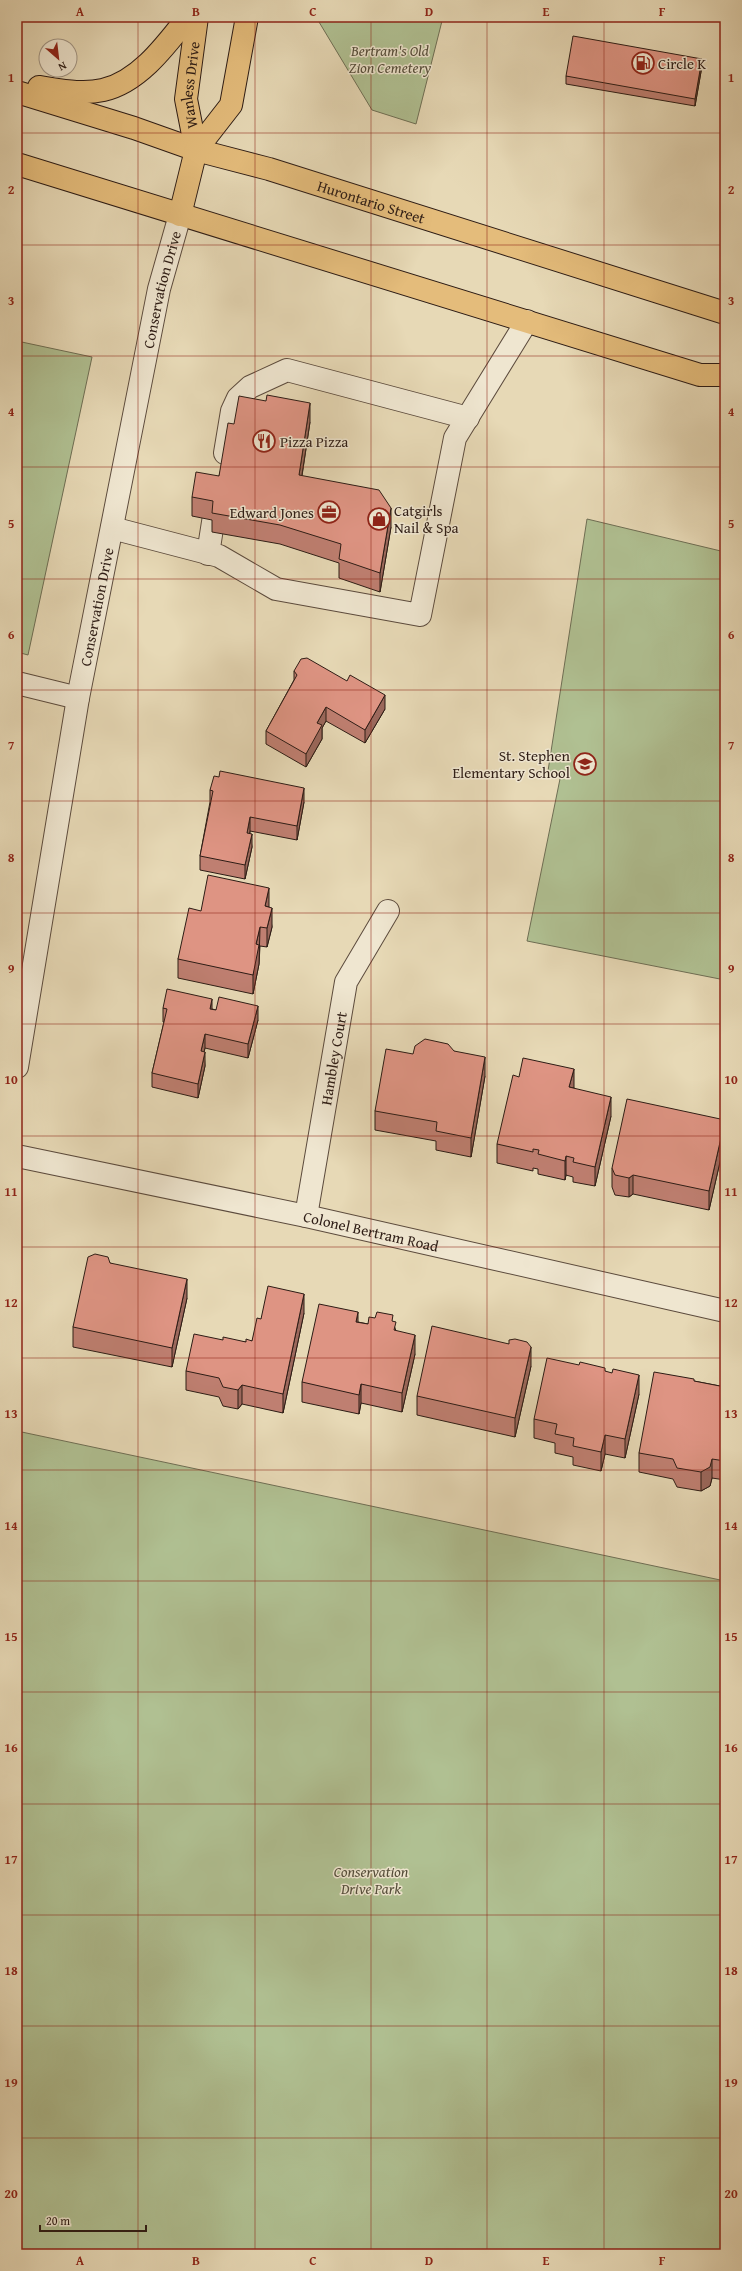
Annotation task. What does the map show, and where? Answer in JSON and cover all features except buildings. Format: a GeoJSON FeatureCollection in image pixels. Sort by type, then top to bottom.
{"type":"FeatureCollection","features":[{"type":"Feature","properties":{"kind":"main road"},"geometry":{"type":"LineString","coordinates":[[17,83],[75,93],[103,90],[129,78],[148,63],[188,17]]}},
{"type":"Feature","properties":{"kind":"main road","name":"Wanless Drive"},"geometry":{"type":"LineString","coordinates":[[196,150],[186,99],[197,17]]}},
{"type":"Feature","properties":{"kind":"main road","name":"Wanless Drive"},"geometry":{"type":"LineString","coordinates":[[196,150],[231,105],[247,17]]}},
{"type":"Feature","properties":{"kind":"main road","name":"Hurontario Street"},"geometry":{"type":"LineString","coordinates":[[17,92],[134,128],[196,150],[269,169],[725,313]]}},
{"type":"Feature","properties":{"kind":"main road","name":"Conservation Drive"},"geometry":{"type":"LineString","coordinates":[[180,215],[196,150]]}},
{"type":"Feature","properties":{"kind":"main road"},"geometry":{"type":"LineString","coordinates":[[17,164],[700,375],[725,375]]}},
{"type":"Feature","properties":{"kind":"street","name":"Conservation Drive"},"geometry":{"type":"LineString","coordinates":[[17,1067],[78,698],[159,289],[180,215]]}},
{"type":"Feature","properties":{"kind":"street"},"geometry":{"type":"LineString","coordinates":[[112,528],[219,556],[276,589],[420,614],[455,438],[527,321]]}},
{"type":"Feature","properties":{"kind":"street"},"geometry":{"type":"LineString","coordinates":[[208,554],[232,411],[238,398],[250,387],[287,370],[468,418]]}},
{"type":"Feature","properties":{"kind":"street"},"geometry":{"type":"LineString","coordinates":[[17,683],[78,698]]}},
{"type":"Feature","properties":{"kind":"street","name":"Hambley Court"},"geometry":{"type":"LineString","coordinates":[[306,1216],[346,982],[388,911]]}},
{"type":"Feature","properties":{"kind":"street","name":"Colonel Bertram Road"},"geometry":{"type":"LineString","coordinates":[[17,1156],[306,1216],[725,1311]]}},
{"type":"Feature","properties":{"kind":"green space","name":"Bertram's Old Zion Cemetery"},"geometry":{"type":"Polygon","coordinates":[[[316,17],[443,17],[416,124],[372,110],[316,17]]]}},
{"type":"Feature","properties":{"kind":"green space"},"geometry":{"type":"Polygon","coordinates":[[[17,341],[92,357],[28,655],[17,652],[17,341]]]}},
{"type":"Feature","properties":{"kind":"green space"},"geometry":{"type":"Polygon","coordinates":[[[587,519],[725,552],[725,980],[527,941],[561,774],[548,771],[587,519]]]}},
{"type":"Feature","properties":{"kind":"green space","name":"Conservation Drive Park"},"geometry":{"type":"Polygon","coordinates":[[[17,1431],[725,1581],[725,2254],[17,2254],[17,1431]]]}},
{"type":"Feature","properties":{"kind":"place","name":"Circle K"},"geometry":{"type":"Point","coordinates":[643,63]}},
{"type":"Feature","properties":{"kind":"place","name":"Pizza Pizza"},"geometry":{"type":"Point","coordinates":[264,441]}},
{"type":"Feature","properties":{"kind":"place","name":"Edward Jones"},"geometry":{"type":"Point","coordinates":[329,512]}},
{"type":"Feature","properties":{"kind":"place","name":"Catgirls Nail & Spa"},"geometry":{"type":"Point","coordinates":[379,519]}},
{"type":"Feature","properties":{"kind":"place","name":"St. Stephen Elementary School"},"geometry":{"type":"Point","coordinates":[585,764]}}]}
